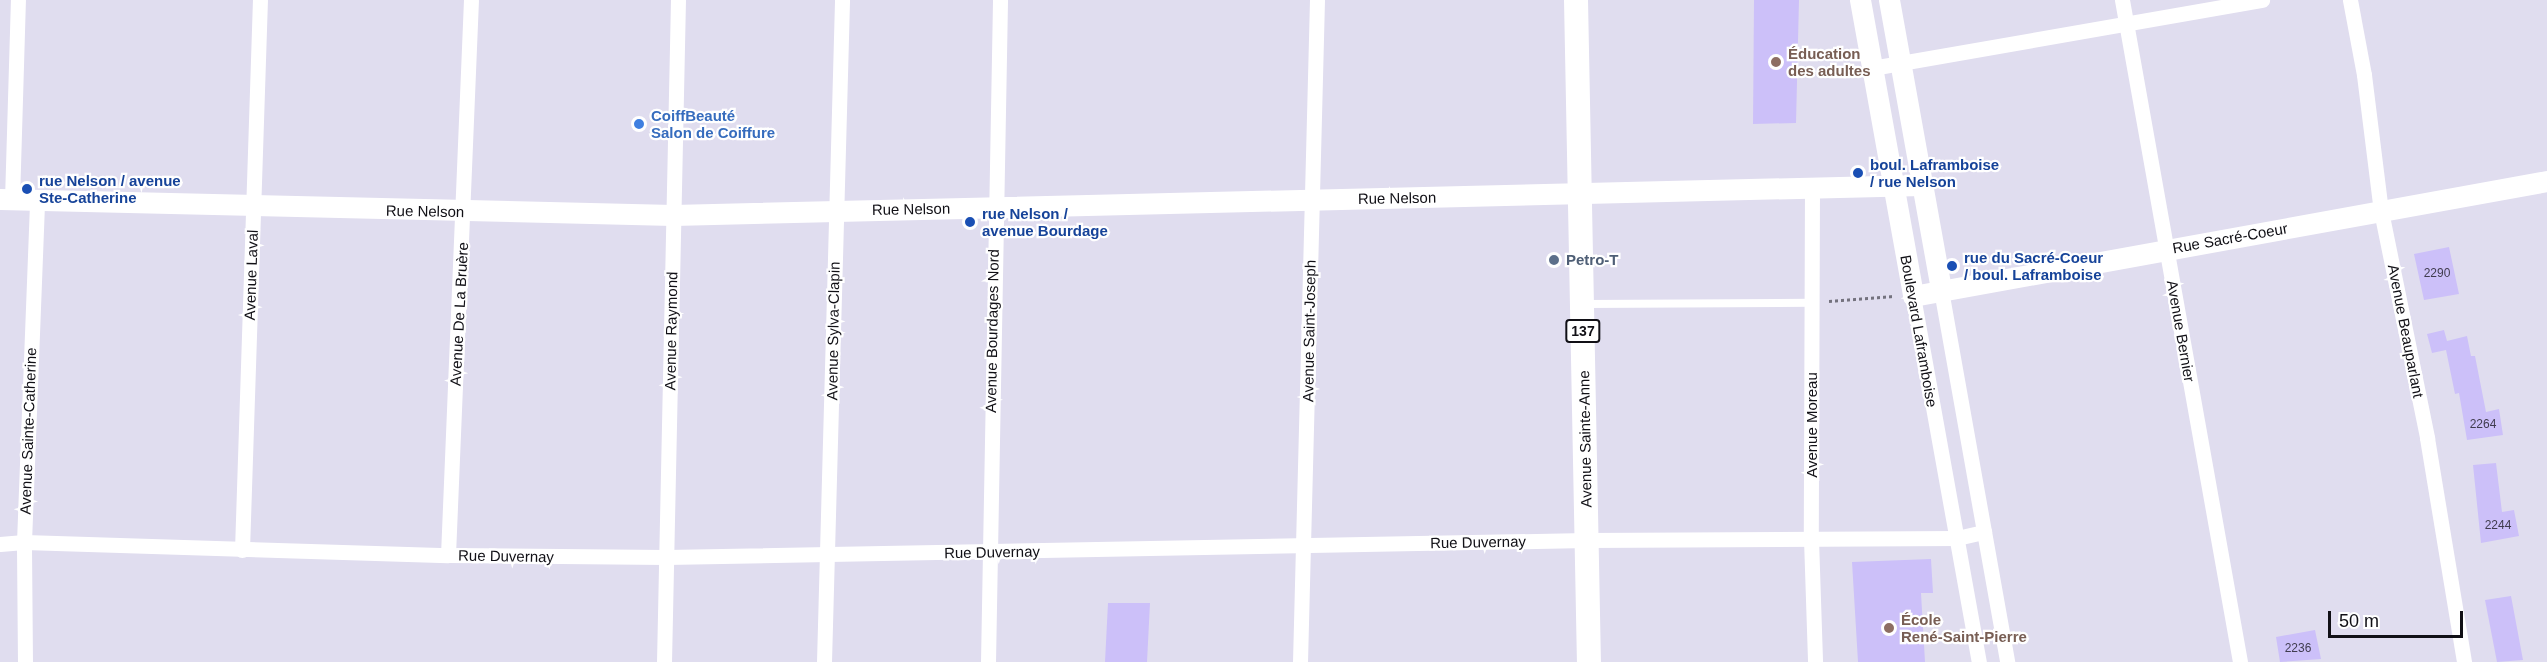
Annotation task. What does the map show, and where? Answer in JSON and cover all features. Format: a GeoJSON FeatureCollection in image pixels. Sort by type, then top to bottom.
{"type":"FeatureCollection","features":[{"type":"Feature","properties":{"kind":"main road","name":"Avenue Sainte-Anne"},"geometry":{"type":"LineString","coordinates":[[1576,0],[1589,662]]}},
{"type":"Feature","properties":{"kind":"street"},"geometry":{"type":"LineString","coordinates":[[6,200],[18,0]]}},
{"type":"Feature","properties":{"kind":"street","name":"Avenue Laval"},"geometry":{"type":"LineString","coordinates":[[243,550],[260,0]]}},
{"type":"Feature","properties":{"kind":"street","name":"Avenue De La Bruère"},"geometry":{"type":"LineString","coordinates":[[448,555],[471,0]]}},
{"type":"Feature","properties":{"kind":"street","name":"Avenue Raymond"},"geometry":{"type":"LineString","coordinates":[[664,662],[678,0]]}},
{"type":"Feature","properties":{"kind":"street","name":"Avenue Sylva-Clapin"},"geometry":{"type":"LineString","coordinates":[[824,662],[842,0]]}},
{"type":"Feature","properties":{"kind":"street","name":"Avenue Bourdages Nord"},"geometry":{"type":"LineString","coordinates":[[988,662],[994,207],[1000,0]]}},
{"type":"Feature","properties":{"kind":"street","name":"Avenue Saint-Joseph"},"geometry":{"type":"LineString","coordinates":[[1300,662],[1317,0]]}},
{"type":"Feature","properties":{"kind":"street","name":"Boulevard Laframboise"},"geometry":{"type":"LineString","coordinates":[[1860,0],[1893,186],[1906,296],[1957,538],[1979,662]]}},
{"type":"Feature","properties":{"kind":"street","name":"Boulevard Laframboise"},"geometry":{"type":"LineString","coordinates":[[1889,0],[2007,662]]}},
{"type":"Feature","properties":{"kind":"street","name":"Avenue Bernier"},"geometry":{"type":"LineString","coordinates":[[2122,0],[2240,662]]}},
{"type":"Feature","properties":{"kind":"street"},"geometry":{"type":"LineString","coordinates":[[1872,68],[2262,0]]}},
{"type":"Feature","properties":{"kind":"street","name":"Avenue Beauparlant"},"geometry":{"type":"LineString","coordinates":[[2350,0],[2364,75],[2381,211],[2427,438],[2464,662]]}},
{"type":"Feature","properties":{"kind":"street","name":"Rue Sacré-Coeur"},"geometry":{"type":"LineString","coordinates":[[1906,296],[2547,181]]}},
{"type":"Feature","properties":{"kind":"street","name":"Rue Nelson"},"geometry":{"type":"LineString","coordinates":[[6,200],[673,215],[1922,185]]}},
{"type":"Feature","properties":{"kind":"street","name":"Avenue Moreau"},"geometry":{"type":"LineString","coordinates":[[1812,188],[1811,539],[1815,662]]}},
{"type":"Feature","properties":{"kind":"street","name":"Avenue Sainte-Catherine"},"geometry":{"type":"LineString","coordinates":[[25,662],[24,542],[36,200]]}},
{"type":"Feature","properties":{"kind":"street","name":"Rue Duvernay"},"geometry":{"type":"LineString","coordinates":[[0,544],[24,542],[448,555],[666,557],[1587,540],[1957,538],[1984,532]]}},
{"type":"Feature","properties":{"kind":"lane"},"geometry":{"type":"LineString","coordinates":[[1582,304],[1812,303]]}},
{"type":"Feature","properties":{"kind":"path"},"geometry":{"type":"LineString","coordinates":[[1812,303],[1906,296]]}},
{"type":"Feature","properties":{"kind":"building","name":"Éducation des adultes"},"geometry":{"type":"Polygon","coordinates":[[[1754,0],[1799,0],[1796,123],[1753,124],[1754,0]]]}},
{"type":"Feature","properties":{"kind":"building"},"geometry":{"type":"Polygon","coordinates":[[[2449,247],[2459,294],[2424,300],[2414,254],[2449,247]]]}},
{"type":"Feature","properties":{"kind":"building"},"geometry":{"type":"Polygon","coordinates":[[[2444,330],[2447,341],[2467,336],[2471,356],[2475,356],[2486,412],[2499,409],[2503,435],[2467,440],[2459,393],[2455,394],[2446,350],[2432,353],[2427,334],[2444,330]]]}},
{"type":"Feature","properties":{"kind":"building"},"geometry":{"type":"Polygon","coordinates":[[[2496,463],[2502,512],[2514,510],[2519,536],[2481,543],[2473,465],[2496,463]]]}},
{"type":"Feature","properties":{"kind":"building","name":"École René-Saint-Pierre"},"geometry":{"type":"Polygon","coordinates":[[[1931,559],[1933,593],[1921,593],[1925,662],[1858,662],[1852,562],[1931,559]]]}},
{"type":"Feature","properties":{"kind":"building"},"geometry":{"type":"Polygon","coordinates":[[[2511,596],[2523,660],[2497,662],[2485,600],[2511,596]]]}},
{"type":"Feature","properties":{"kind":"building"},"geometry":{"type":"Polygon","coordinates":[[[1108,603],[1150,603],[1147,662],[1105,662],[1108,603]]]}},
{"type":"Feature","properties":{"kind":"building"},"geometry":{"type":"Polygon","coordinates":[[[2315,630],[2321,659],[2280,662],[2276,637],[2315,630]]]}},
{"type":"Feature","properties":{"kind":"place","name":"Éducation des adultes"},"geometry":{"type":"Point","coordinates":[1776,62]}},
{"type":"Feature","properties":{"kind":"place","name":"CoiffBeauté Salon de Coiffure"},"geometry":{"type":"Point","coordinates":[639,124]}},
{"type":"Feature","properties":{"kind":"place","name":"boul. Laframboise / rue Nelson"},"geometry":{"type":"Point","coordinates":[1858,173]}},
{"type":"Feature","properties":{"kind":"place","name":"rue Nelson / avenue Ste-Catherine"},"geometry":{"type":"Point","coordinates":[27,189]}},
{"type":"Feature","properties":{"kind":"place","name":"rue Nelson / avenue Bourdage"},"geometry":{"type":"Point","coordinates":[970,222]}},
{"type":"Feature","properties":{"kind":"place","name":"Petro-T"},"geometry":{"type":"Point","coordinates":[1554,260]}},
{"type":"Feature","properties":{"kind":"place","name":"rue du Sacré-Coeur / boul. Laframboise"},"geometry":{"type":"Point","coordinates":[1952,266]}},
{"type":"Feature","properties":{"kind":"place","name":"École René-Saint-Pierre"},"geometry":{"type":"Point","coordinates":[1889,628]}}]}
